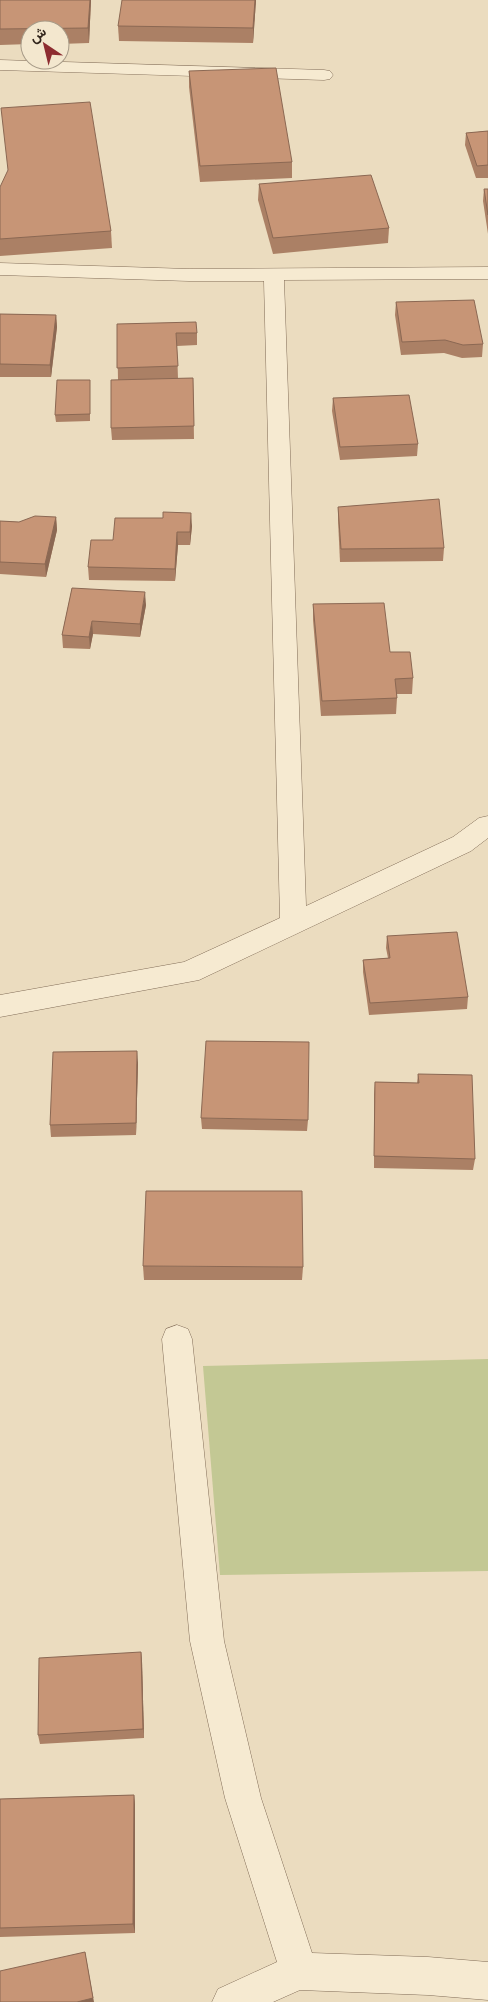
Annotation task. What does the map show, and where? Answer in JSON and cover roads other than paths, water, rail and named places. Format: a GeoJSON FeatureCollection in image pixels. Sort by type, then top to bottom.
{"type":"FeatureCollection","features":[{"type":"Feature","properties":{"kind":"street"},"geometry":{"type":"LineString","coordinates":[[0,65],[324,75]]}},
{"type":"Feature","properties":{"kind":"street"},"geometry":{"type":"LineString","coordinates":[[0,269],[189,275],[488,273]]}},
{"type":"Feature","properties":{"kind":"street"},"geometry":{"type":"LineString","coordinates":[[274,274],[293,923]]}},
{"type":"Feature","properties":{"kind":"street"},"geometry":{"type":"LineString","coordinates":[[0,1006],[189,972],[462,844],[488,825]]}},
{"type":"Feature","properties":{"kind":"street"},"geometry":{"type":"LineString","coordinates":[[177,1339],[207,1641],[243,1798],[299,1971]]}},
{"type":"Feature","properties":{"kind":"street"},"geometry":{"type":"LineString","coordinates":[[231,2002],[299,1971],[428,1976],[488,1981]]}}]}
